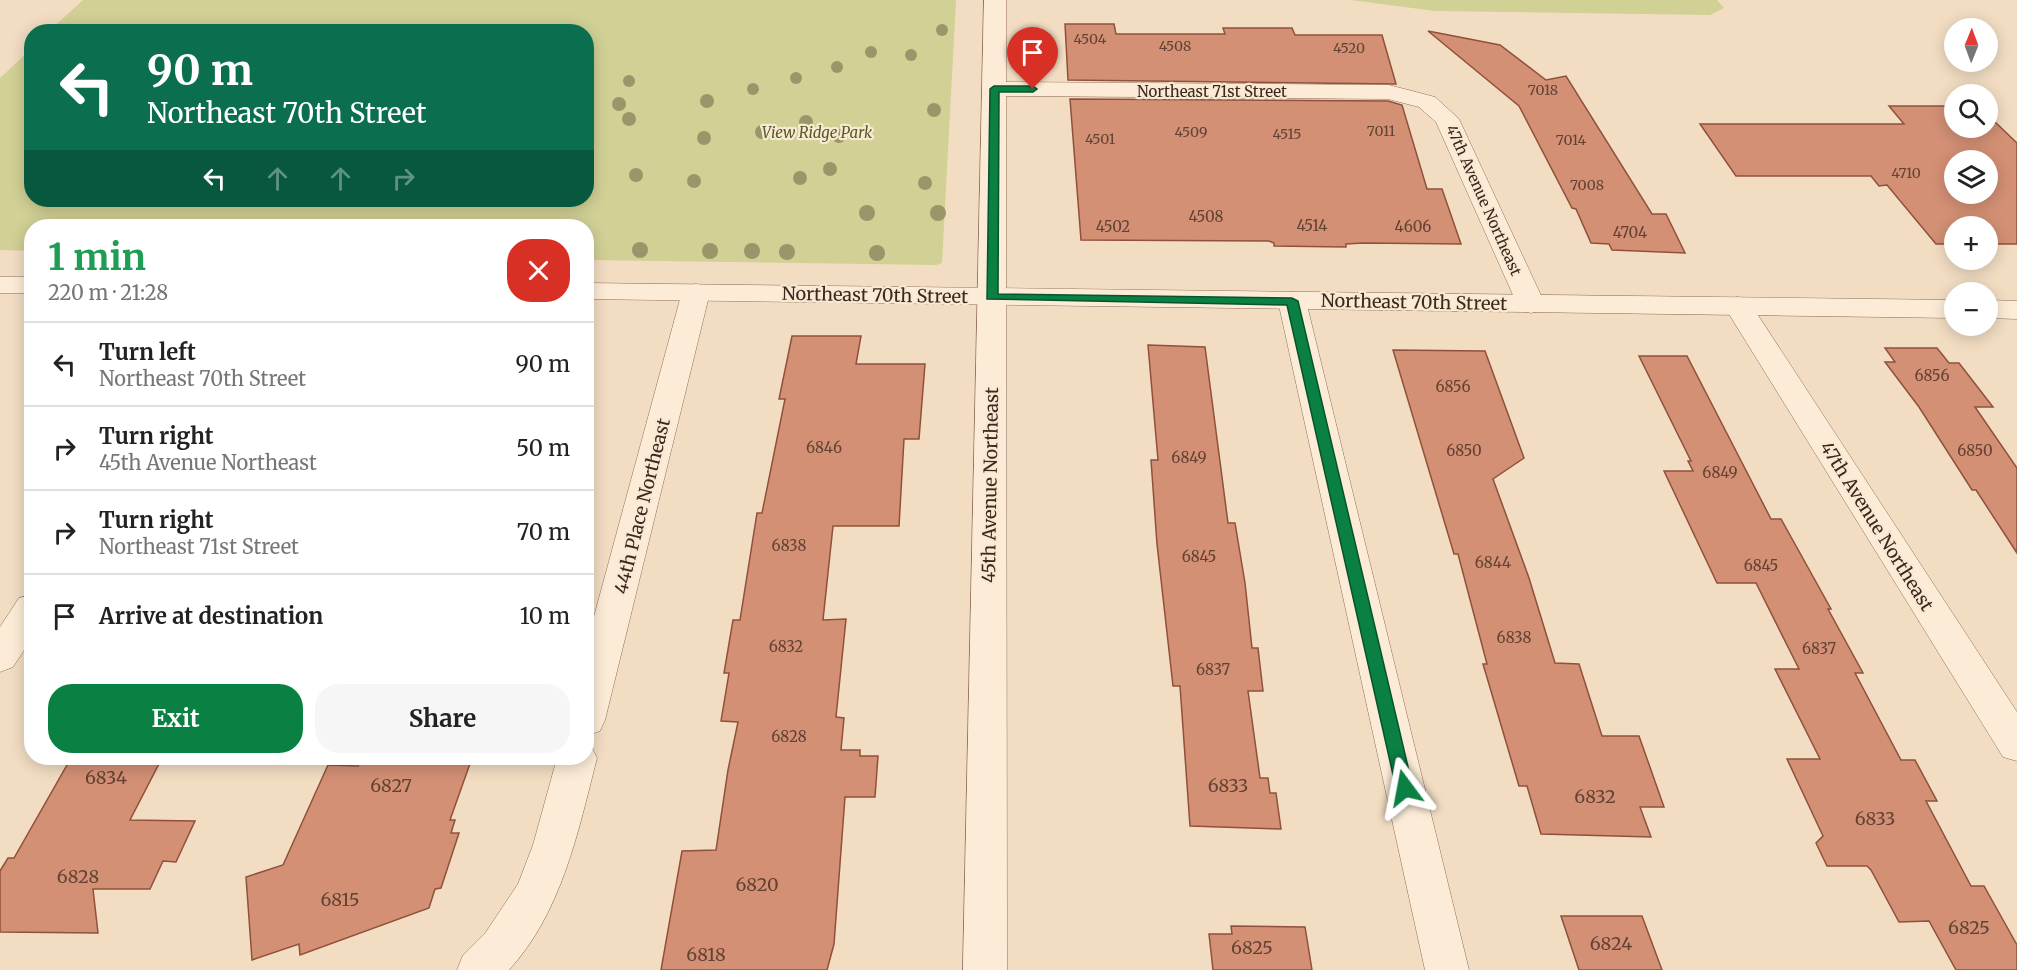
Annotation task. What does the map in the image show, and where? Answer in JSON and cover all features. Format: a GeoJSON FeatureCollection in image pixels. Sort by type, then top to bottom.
{"type":"FeatureCollection","features":[{"type":"Feature","properties":{"kind":"street","name":"45th Avenue Northeast"},"geometry":{"type":"LineString","coordinates":[[985,970],[995,0]]}},
{"type":"Feature","properties":{"kind":"street","name":"Northeast 71st Street"},"geometry":{"type":"LineString","coordinates":[[994,89],[1389,92],[1427,102]]}},
{"type":"Feature","properties":{"kind":"street","name":"47th Avenue Northeast"},"geometry":{"type":"LineString","coordinates":[[1427,102],[1447,119],[1531,304]]}},
{"type":"Feature","properties":{"kind":"street"},"geometry":{"type":"LineString","coordinates":[[0,285],[24,285]]}},
{"type":"Feature","properties":{"kind":"street","name":"Northeast 70th Street"},"geometry":{"type":"LineString","coordinates":[[594,291],[1944,309]]}},
{"type":"Feature","properties":{"kind":"street","name":"44th Place Northeast"},"geometry":{"type":"LineString","coordinates":[[594,689],[696,292]]}},
{"type":"Feature","properties":{"kind":"street"},"geometry":{"type":"LineString","coordinates":[[1292,301],[1447,970]]}},
{"type":"Feature","properties":{"kind":"street","name":"47th Avenue Northeast"},"geometry":{"type":"LineString","coordinates":[[1738,306],[2017,745]]}},
{"type":"Feature","properties":{"kind":"street"},"geometry":{"type":"LineString","coordinates":[[1998,309],[2017,310]]}},
{"type":"Feature","properties":{"kind":"street"},"geometry":{"type":"LineString","coordinates":[[0,657],[24,620]]}},
{"type":"Feature","properties":{"kind":"street"},"geometry":{"type":"LineString","coordinates":[[479,970],[495,955],[513,932],[536,895],[549,864],[575,765]]}},
{"type":"Feature","properties":{"kind":"green space","name":"View Ridge Park"},"geometry":{"type":"Polygon","coordinates":[[[83,0],[956,0],[942,263],[936,265],[594,260],[594,219],[24,219],[24,251],[0,250],[0,78],[24,56],[24,207],[594,207],[594,24],[57,24],[83,0]]]}},
{"type":"Feature","properties":{"kind":"green space"},"geometry":{"type":"Polygon","coordinates":[[[1351,0],[1717,0],[1724,8],[1710,15],[1435,11],[1351,0]]]}},
{"type":"Feature","properties":{"kind":"building"},"geometry":{"type":"Polygon","coordinates":[[[1065,24],[1114,24],[1116,34],[1225,34],[1223,28],[1292,28],[1295,35],[1382,35],[1396,84],[1068,80],[1065,24]]]}},
{"type":"Feature","properties":{"kind":"building"},"geometry":{"type":"Polygon","coordinates":[[[1428,31],[1500,45],[1546,80],[1566,76],[1652,214],[1666,214],[1685,253],[1612,250],[1609,244],[1591,243],[1576,209],[1572,208],[1519,106],[1428,31]]]}},
{"type":"Feature","properties":{"kind":"building"},"geometry":{"type":"Polygon","coordinates":[[[1070,99],[1388,101],[1402,105],[1427,189],[1442,189],[1461,244],[1363,243],[1346,244],[1346,247],[1274,246],[1274,243],[1269,241],[1081,240],[1070,99]]]}},
{"type":"Feature","properties":{"kind":"building"},"geometry":{"type":"Polygon","coordinates":[[[1889,106],[1944,106],[1944,138],[1998,138],[1998,125],[2017,143],[2017,244],[1998,244],[1998,216],[1944,216],[1944,244],[1936,244],[1887,185],[1879,186],[1871,176],[1736,176],[1700,124],[1904,124],[1889,106]]]}},
{"type":"Feature","properties":{"kind":"building"},"geometry":{"type":"Polygon","coordinates":[[[792,336],[861,336],[856,364],[925,364],[919,439],[904,439],[899,526],[833,526],[823,620],[846,619],[836,717],[844,718],[841,750],[860,750],[860,756],[878,756],[875,797],[845,797],[834,944],[827,970],[661,970],[682,851],[716,850],[738,722],[721,721],[729,673],[724,673],[733,620],[740,620],[757,513],[762,513],[785,399],[779,399],[792,336]]]}},
{"type":"Feature","properties":{"kind":"building"},"geometry":{"type":"Polygon","coordinates":[[[1148,345],[1205,347],[1228,523],[1235,523],[1245,583],[1252,648],[1258,648],[1263,691],[1248,691],[1260,778],[1268,778],[1270,793],[1276,793],[1281,829],[1190,826],[1180,686],[1173,686],[1157,544],[1151,460],[1158,460],[1148,345]]]}},
{"type":"Feature","properties":{"kind":"building"},"geometry":{"type":"Polygon","coordinates":[[[1885,348],[1937,348],[1949,363],[1959,363],[1993,407],[1975,407],[2017,468],[2017,553],[1976,490],[1972,490],[1919,407],[1885,362],[1895,362],[1885,348]]]}},
{"type":"Feature","properties":{"kind":"building"},"geometry":{"type":"Polygon","coordinates":[[[1393,350],[1485,351],[1524,458],[1493,479],[1529,578],[1555,663],[1579,664],[1602,736],[1639,736],[1664,807],[1640,807],[1651,837],[1541,834],[1527,786],[1519,786],[1483,664],[1487,664],[1458,554],[1454,554],[1393,350]]]}},
{"type":"Feature","properties":{"kind":"building"},"geometry":{"type":"Polygon","coordinates":[[[1639,356],[1687,356],[1771,519],[1781,519],[1831,609],[1828,609],[1863,673],[1855,673],[1901,760],[1915,760],[1937,801],[1926,801],[1971,886],[1984,886],[2017,945],[2017,970],[1956,970],[1929,921],[1899,922],[1867,866],[1827,866],[1816,843],[1823,836],[1787,759],[1820,759],[1775,669],[1799,669],[1756,583],[1717,583],[1664,471],[1693,471],[1688,461],[1691,461],[1639,356]]]}},
{"type":"Feature","properties":{"kind":"building"},"geometry":{"type":"Polygon","coordinates":[[[67,765],[158,765],[130,820],[195,821],[176,862],[163,861],[150,889],[93,889],[98,933],[0,932],[0,871],[8,858],[14,858],[67,765]]]}},
{"type":"Feature","properties":{"kind":"building"},"geometry":{"type":"Polygon","coordinates":[[[328,765],[470,765],[450,820],[455,820],[451,833],[459,833],[441,888],[435,889],[429,908],[300,955],[299,944],[252,960],[246,877],[283,865],[328,765]]]}},
{"type":"Feature","properties":{"kind":"building"},"geometry":{"type":"Polygon","coordinates":[[[1561,916],[1642,916],[1662,970],[1579,970],[1561,916]]]}},
{"type":"Feature","properties":{"kind":"building"},"geometry":{"type":"Polygon","coordinates":[[[1231,926],[1305,927],[1312,970],[1213,970],[1209,934],[1232,934],[1231,926]]]}},
{"type":"Feature","properties":{"kind":"route"},"geometry":{"type":"LineString","coordinates":[[1033,89],[994,89],[992,297],[1292,301],[1405,788]]}}]}
